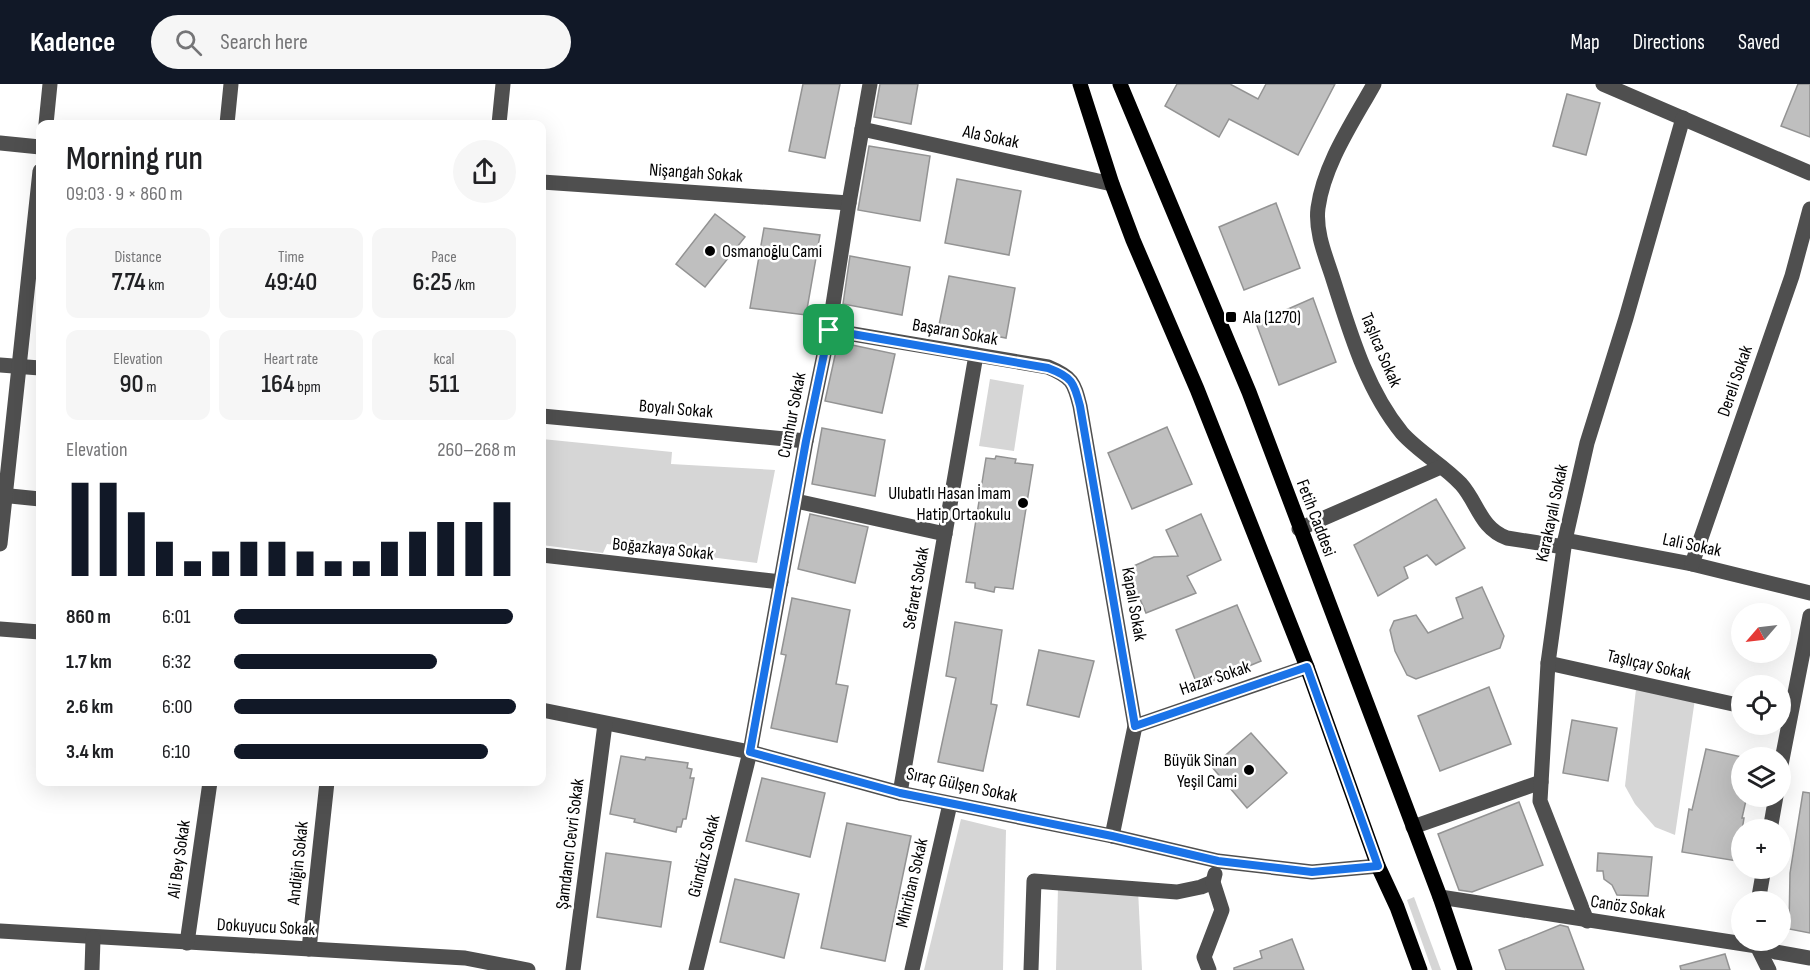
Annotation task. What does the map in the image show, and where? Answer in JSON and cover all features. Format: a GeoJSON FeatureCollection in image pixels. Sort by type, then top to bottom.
{"type":"FeatureCollection","features":[{"type":"Feature","properties":{"kind":"main road"},"geometry":{"type":"LineString","coordinates":[[1080,84],[1112,184],[1148,277],[1197,389],[1307,667],[1378,866],[1420,970]]}},
{"type":"Feature","properties":{"kind":"main road","name":"Fetih Caddesi"},"geometry":{"type":"LineString","coordinates":[[1120,84],[1249,392],[1440,897],[1465,970]]}},
{"type":"Feature","properties":{"kind":"street"},"geometry":{"type":"LineString","coordinates":[[46,120],[50,84]]}},
{"type":"Feature","properties":{"kind":"street"},"geometry":{"type":"LineString","coordinates":[[227,120],[231,84]]}},
{"type":"Feature","properties":{"kind":"street"},"geometry":{"type":"LineString","coordinates":[[499,120],[503,84]]}},
{"type":"Feature","properties":{"kind":"street","name":"Cumhur Sokak"},"geometry":{"type":"LineString","coordinates":[[750,752],[806,441],[829,330],[870,84]]}},
{"type":"Feature","properties":{"kind":"street","name":"Taşlıca Sokak"},"geometry":{"type":"LineString","coordinates":[[1374,84],[1326,176],[1318,210],[1320,236],[1355,346],[1367,375],[1403,433],[1460,484],[1483,522],[1498,535],[1507,538],[1564,543]]}},
{"type":"Feature","properties":{"kind":"street"},"geometry":{"type":"LineString","coordinates":[[1603,84],[1810,173]]}},
{"type":"Feature","properties":{"kind":"street","name":"Karakayalı Sokak"},"geometry":{"type":"LineString","coordinates":[[1587,921],[1540,801],[1548,663],[1564,543],[1587,443],[1626,318],[1683,118]]}},
{"type":"Feature","properties":{"kind":"street","name":"Ala Sokak"},"geometry":{"type":"LineString","coordinates":[[862,129],[1112,184]]}},
{"type":"Feature","properties":{"kind":"street"},"geometry":{"type":"LineString","coordinates":[[0,143],[36,147]]}},
{"type":"Feature","properties":{"kind":"street","name":"Nişangah Sokak"},"geometry":{"type":"LineString","coordinates":[[546,182],[849,203]]}},
{"type":"Feature","properties":{"kind":"street","name":"Dereli Sokak"},"geometry":{"type":"LineString","coordinates":[[1692,564],[1792,276],[1810,209]]}},
{"type":"Feature","properties":{"kind":"street"},"geometry":{"type":"LineString","coordinates":[[0,544],[3,495],[20,366],[36,210]]}},
{"type":"Feature","properties":{"kind":"street","name":"Başaran Sokak"},"geometry":{"type":"LineString","coordinates":[[829,330],[1048,368],[1072,380]]}},
{"type":"Feature","properties":{"kind":"street","name":"Sefaret Sokak"},"geometry":{"type":"LineString","coordinates":[[900,793],[976,355]]}},
{"type":"Feature","properties":{"kind":"street"},"geometry":{"type":"LineString","coordinates":[[0,365],[36,368]]}},
{"type":"Feature","properties":{"kind":"street","name":"Kapalı Sokak"},"geometry":{"type":"LineString","coordinates":[[1072,380],[1082,418],[1135,726],[1112,836]]}},
{"type":"Feature","properties":{"kind":"street","name":"Boyalı Sokak"},"geometry":{"type":"LineString","coordinates":[[546,416],[806,441]]}},
{"type":"Feature","properties":{"kind":"street"},"geometry":{"type":"LineString","coordinates":[[1299,529],[1441,467]]}},
{"type":"Feature","properties":{"kind":"street"},"geometry":{"type":"LineString","coordinates":[[3,495],[36,499]]}},
{"type":"Feature","properties":{"kind":"street"},"geometry":{"type":"LineString","coordinates":[[796,501],[945,534]]}},
{"type":"Feature","properties":{"kind":"street","name":"Lali Sokak"},"geometry":{"type":"LineString","coordinates":[[1564,543],[1692,564],[1810,593]]}},
{"type":"Feature","properties":{"kind":"street","name":"Boğazkaya Sokak"},"geometry":{"type":"LineString","coordinates":[[546,555],[781,582]]}},
{"type":"Feature","properties":{"kind":"street"},"geometry":{"type":"LineString","coordinates":[[1791,692],[1810,616]]}},
{"type":"Feature","properties":{"kind":"street"},"geometry":{"type":"LineString","coordinates":[[0,629],[36,632]]}},
{"type":"Feature","properties":{"kind":"street","name":"Taşlıçay Sokak"},"geometry":{"type":"LineString","coordinates":[[1548,663],[1731,704]]}},
{"type":"Feature","properties":{"kind":"street","name":"Hazar Sokak"},"geometry":{"type":"LineString","coordinates":[[1135,726],[1307,667]]}},
{"type":"Feature","properties":{"kind":"street","name":"Sıraç Gülşen Sokak"},"geometry":{"type":"LineString","coordinates":[[546,711],[750,752],[900,793],[1112,836],[1218,861],[1312,872],[1378,866]]}},
{"type":"Feature","properties":{"kind":"street","name":"Şamdancı Cevri Sokak"},"geometry":{"type":"LineString","coordinates":[[573,970],[605,724]]}},
{"type":"Feature","properties":{"kind":"street","name":"Gündüz Sokak"},"geometry":{"type":"LineString","coordinates":[[696,970],[750,752]]}},
{"type":"Feature","properties":{"kind":"street"},"geometry":{"type":"LineString","coordinates":[[1413,827],[1541,782]]}},
{"type":"Feature","properties":{"kind":"street","name":"Ali Bey Sokak"},"geometry":{"type":"LineString","coordinates":[[187,943],[209,786]]}},
{"type":"Feature","properties":{"kind":"street","name":"Andiğin Sokak"},"geometry":{"type":"LineString","coordinates":[[309,949],[327,786]]}},
{"type":"Feature","properties":{"kind":"street","name":"Mihriban Sokak"},"geometry":{"type":"LineString","coordinates":[[912,970],[950,804]]}},
{"type":"Feature","properties":{"kind":"street"},"geometry":{"type":"LineString","coordinates":[[1209,970],[1204,957],[1222,910],[1213,882],[1218,861]]}},
{"type":"Feature","properties":{"kind":"street"},"geometry":{"type":"LineString","coordinates":[[1031,970],[1034,881],[1177,892],[1213,882]]}},
{"type":"Feature","properties":{"kind":"street","name":"Canöz Sokak"},"geometry":{"type":"LineString","coordinates":[[1440,897],[1587,921],[1731,940]]}},
{"type":"Feature","properties":{"kind":"street","name":"Dokuyucu Sokak"},"geometry":{"type":"LineString","coordinates":[[0,931],[309,949],[425,963],[465,958],[528,970]]}},
{"type":"Feature","properties":{"kind":"street"},"geometry":{"type":"LineString","coordinates":[[92,970],[93,938]]}},
{"type":"Feature","properties":{"kind":"street"},"geometry":{"type":"LineString","coordinates":[[1761,951],[1769,970]]}},
{"type":"Feature","properties":{"kind":"street","name":"Canöz Sokak"},"geometry":{"type":"LineString","coordinates":[[1781,951],[1810,958]]}},
{"type":"Feature","properties":{"kind":"shaded area"},"geometry":{"type":"Polygon","coordinates":[[[990,379],[1024,385],[1014,451],[979,446],[990,379]]]}},
{"type":"Feature","properties":{"kind":"shaded area"},"geometry":{"type":"Polygon","coordinates":[[[546,439],[672,452],[671,464],[775,470],[757,563],[607,544],[603,553],[546,546],[546,439]]]}},
{"type":"Feature","properties":{"kind":"shaded area"},"geometry":{"type":"Polygon","coordinates":[[[1636,689],[1695,699],[1675,835],[1655,827],[1635,804],[1625,786],[1636,689]]]}},
{"type":"Feature","properties":{"kind":"shaded area"},"geometry":{"type":"Polygon","coordinates":[[[961,819],[1006,830],[1003,970],[924,970],[961,819]]]}},
{"type":"Feature","properties":{"kind":"shaded area"},"geometry":{"type":"Polygon","coordinates":[[[1058,887],[1138,890],[1142,970],[1056,970],[1058,887]]]}},
{"type":"Feature","properties":{"kind":"shaded area"},"geometry":{"type":"Polygon","coordinates":[[[1414,897],[1441,970],[1432,970],[1407,900],[1414,897]]]}},
{"type":"Feature","properties":{"kind":"building"},"geometry":{"type":"Polygon","coordinates":[[[803,84],[840,84],[825,158],[789,151],[803,84]]]}},
{"type":"Feature","properties":{"kind":"building"},"geometry":{"type":"Polygon","coordinates":[[[880,84],[918,84],[911,124],[874,117],[880,84]]]}},
{"type":"Feature","properties":{"kind":"building"},"geometry":{"type":"Polygon","coordinates":[[[1177,84],[1230,84],[1258,99],[1266,84],[1335,84],[1298,155],[1229,119],[1219,137],[1165,106],[1177,84]]]}},
{"type":"Feature","properties":{"kind":"building"},"geometry":{"type":"Polygon","coordinates":[[[1798,84],[1810,84],[1810,137],[1781,126],[1798,84]]]}},
{"type":"Feature","properties":{"kind":"building"},"geometry":{"type":"Polygon","coordinates":[[[1567,94],[1600,103],[1586,155],[1553,146],[1567,94]]]}},
{"type":"Feature","properties":{"kind":"building"},"geometry":{"type":"Polygon","coordinates":[[[869,146],[930,156],[920,221],[858,210],[869,146]]]}},
{"type":"Feature","properties":{"kind":"building"},"geometry":{"type":"Polygon","coordinates":[[[957,179],[1021,191],[1009,255],[945,243],[957,179]]]}},
{"type":"Feature","properties":{"kind":"building"},"geometry":{"type":"Polygon","coordinates":[[[1276,203],[1300,268],[1244,290],[1219,227],[1276,203]]]}},
{"type":"Feature","properties":{"kind":"building","name":"Osmanoğlu Cami"},"geometry":{"type":"Polygon","coordinates":[[[715,214],[745,237],[705,287],[676,264],[715,214]]]}},
{"type":"Feature","properties":{"kind":"building"},"geometry":{"type":"Polygon","coordinates":[[[764,228],[820,235],[806,315],[750,308],[764,228]]]}},
{"type":"Feature","properties":{"kind":"building"},"geometry":{"type":"Polygon","coordinates":[[[850,256],[910,267],[902,315],[843,304],[850,256]]]}},
{"type":"Feature","properties":{"kind":"building"},"geometry":{"type":"Polygon","coordinates":[[[949,276],[1015,288],[1006,338],[939,325],[949,276]]]}},
{"type":"Feature","properties":{"kind":"building"},"geometry":{"type":"Polygon","coordinates":[[[1313,298],[1336,362],[1279,385],[1256,323],[1313,298]]]}},
{"type":"Feature","properties":{"kind":"building"},"geometry":{"type":"Polygon","coordinates":[[[838,342],[895,354],[882,413],[825,401],[838,342]]]}},
{"type":"Feature","properties":{"kind":"building"},"geometry":{"type":"Polygon","coordinates":[[[1167,427],[1192,484],[1132,509],[1108,453],[1167,427]]]}},
{"type":"Feature","properties":{"kind":"building"},"geometry":{"type":"Polygon","coordinates":[[[822,428],[885,440],[875,496],[812,484],[822,428]]]}},
{"type":"Feature","properties":{"kind":"building"},"geometry":{"type":"Polygon","coordinates":[[[996,456],[1016,459],[1015,463],[1033,465],[1013,589],[995,587],[994,592],[975,588],[975,583],[966,582],[986,458],[995,459],[996,456]]]}},
{"type":"Feature","properties":{"kind":"building"},"geometry":{"type":"Polygon","coordinates":[[[1436,499],[1465,548],[1436,565],[1427,555],[1404,567],[1408,578],[1378,596],[1354,545],[1436,499]]]}},
{"type":"Feature","properties":{"kind":"building"},"geometry":{"type":"Polygon","coordinates":[[[810,514],[868,527],[855,583],[798,569],[810,514]]]}},
{"type":"Feature","properties":{"kind":"building"},"geometry":{"type":"Polygon","coordinates":[[[1201,514],[1221,560],[1187,576],[1196,593],[1146,613],[1127,569],[1154,557],[1178,556],[1166,530],[1201,514]]]}},
{"type":"Feature","properties":{"kind":"building"},"geometry":{"type":"Polygon","coordinates":[[[1482,587],[1504,636],[1500,648],[1416,679],[1407,675],[1395,651],[1390,630],[1394,621],[1416,615],[1428,633],[1463,618],[1456,598],[1482,587]]]}},
{"type":"Feature","properties":{"kind":"building"},"geometry":{"type":"Polygon","coordinates":[[[792,598],[850,610],[836,684],[848,686],[837,742],[771,728],[786,655],[781,654],[792,598]]]}},
{"type":"Feature","properties":{"kind":"building"},"geometry":{"type":"Polygon","coordinates":[[[1237,605],[1261,661],[1198,687],[1176,630],[1237,605]]]}},
{"type":"Feature","properties":{"kind":"building"},"geometry":{"type":"Polygon","coordinates":[[[955,622],[1002,630],[991,704],[997,705],[983,771],[938,762],[956,678],[946,676],[955,622]]]}},
{"type":"Feature","properties":{"kind":"building"},"geometry":{"type":"Polygon","coordinates":[[[1039,650],[1094,661],[1079,717],[1027,705],[1039,650]]]}},
{"type":"Feature","properties":{"kind":"building"},"geometry":{"type":"Polygon","coordinates":[[[1489,687],[1511,744],[1440,771],[1418,716],[1489,687]]]}},
{"type":"Feature","properties":{"kind":"building"},"geometry":{"type":"Polygon","coordinates":[[[1572,720],[1617,728],[1608,781],[1563,773],[1572,720]]]}},
{"type":"Feature","properties":{"kind":"building","name":"Büyük Sinan Yeşil Cami"},"geometry":{"type":"Polygon","coordinates":[[[1251,733],[1287,773],[1247,808],[1212,767],[1251,733]]]}},
{"type":"Feature","properties":{"kind":"building"},"geometry":{"type":"Polygon","coordinates":[[[1706,749],[1731,755],[1731,807],[1744,807],[1742,818],[1744,819],[1731,819],[1731,860],[1682,852],[1689,809],[1692,810],[1706,749]]]}},
{"type":"Feature","properties":{"kind":"building"},"geometry":{"type":"Polygon","coordinates":[[[621,756],[688,763],[687,768],[692,769],[690,778],[694,778],[686,819],[683,819],[681,827],[677,827],[676,832],[610,814],[621,756]]]}},
{"type":"Feature","properties":{"kind":"building"},"geometry":{"type":"Polygon","coordinates":[[[762,778],[825,793],[810,857],[746,841],[762,778]]]}},
{"type":"Feature","properties":{"kind":"building"},"geometry":{"type":"Polygon","coordinates":[[[1803,792],[1810,793],[1810,933],[1791,929],[1791,867],[1803,792]]]}},
{"type":"Feature","properties":{"kind":"building"},"geometry":{"type":"Polygon","coordinates":[[[1519,802],[1543,865],[1472,892],[1459,890],[1438,834],[1519,802]]]}},
{"type":"Feature","properties":{"kind":"building"},"geometry":{"type":"Polygon","coordinates":[[[847,823],[911,836],[885,961],[821,948],[847,823]]]}},
{"type":"Feature","properties":{"kind":"building"},"geometry":{"type":"Polygon","coordinates":[[[606,853],[671,862],[661,927],[597,917],[606,853]]]}},
{"type":"Feature","properties":{"kind":"building"},"geometry":{"type":"Polygon","coordinates":[[[1598,853],[1652,857],[1648,896],[1617,895],[1612,885],[1604,879],[1603,871],[1597,871],[1598,853]]]}},
{"type":"Feature","properties":{"kind":"building"},"geometry":{"type":"Polygon","coordinates":[[[735,879],[799,894],[784,958],[720,942],[735,879]]]}},
{"type":"Feature","properties":{"kind":"building"},"geometry":{"type":"Polygon","coordinates":[[[1560,925],[1568,927],[1584,970],[1506,970],[1499,950],[1560,925]]]}},
{"type":"Feature","properties":{"kind":"building"},"geometry":{"type":"Polygon","coordinates":[[[1292,939],[1304,970],[1234,970],[1234,968],[1262,958],[1260,951],[1292,939]]]}},
{"type":"Feature","properties":{"kind":"building"},"geometry":{"type":"Polygon","coordinates":[[[1725,954],[1730,970],[1681,970],[1680,966],[1725,954]]]}},
{"type":"Feature","properties":{"kind":"place","name":"Osmanoğlu Cami"},"geometry":{"type":"Point","coordinates":[710,251]}},
{"type":"Feature","properties":{"kind":"place","name":"Ala (1270)"},"geometry":{"type":"Point","coordinates":[1231,317]}},
{"type":"Feature","properties":{"kind":"place","name":"Ulubatlı Hasan İmam Hatip Ortaokulu"},"geometry":{"type":"Point","coordinates":[1023,503]}},
{"type":"Feature","properties":{"kind":"place","name":"Büyük Sinan Yeşil Cami"},"geometry":{"type":"Point","coordinates":[1249,770]}},
{"type":"Feature","properties":{"kind":"route"},"geometry":{"type":"LineString","coordinates":[[829,330],[1048,368],[1072,380],[1080,406],[1135,726],[1307,667],[1378,866],[1312,872],[1218,861],[1112,836],[900,793],[750,752],[806,441],[829,330]]}}]}
